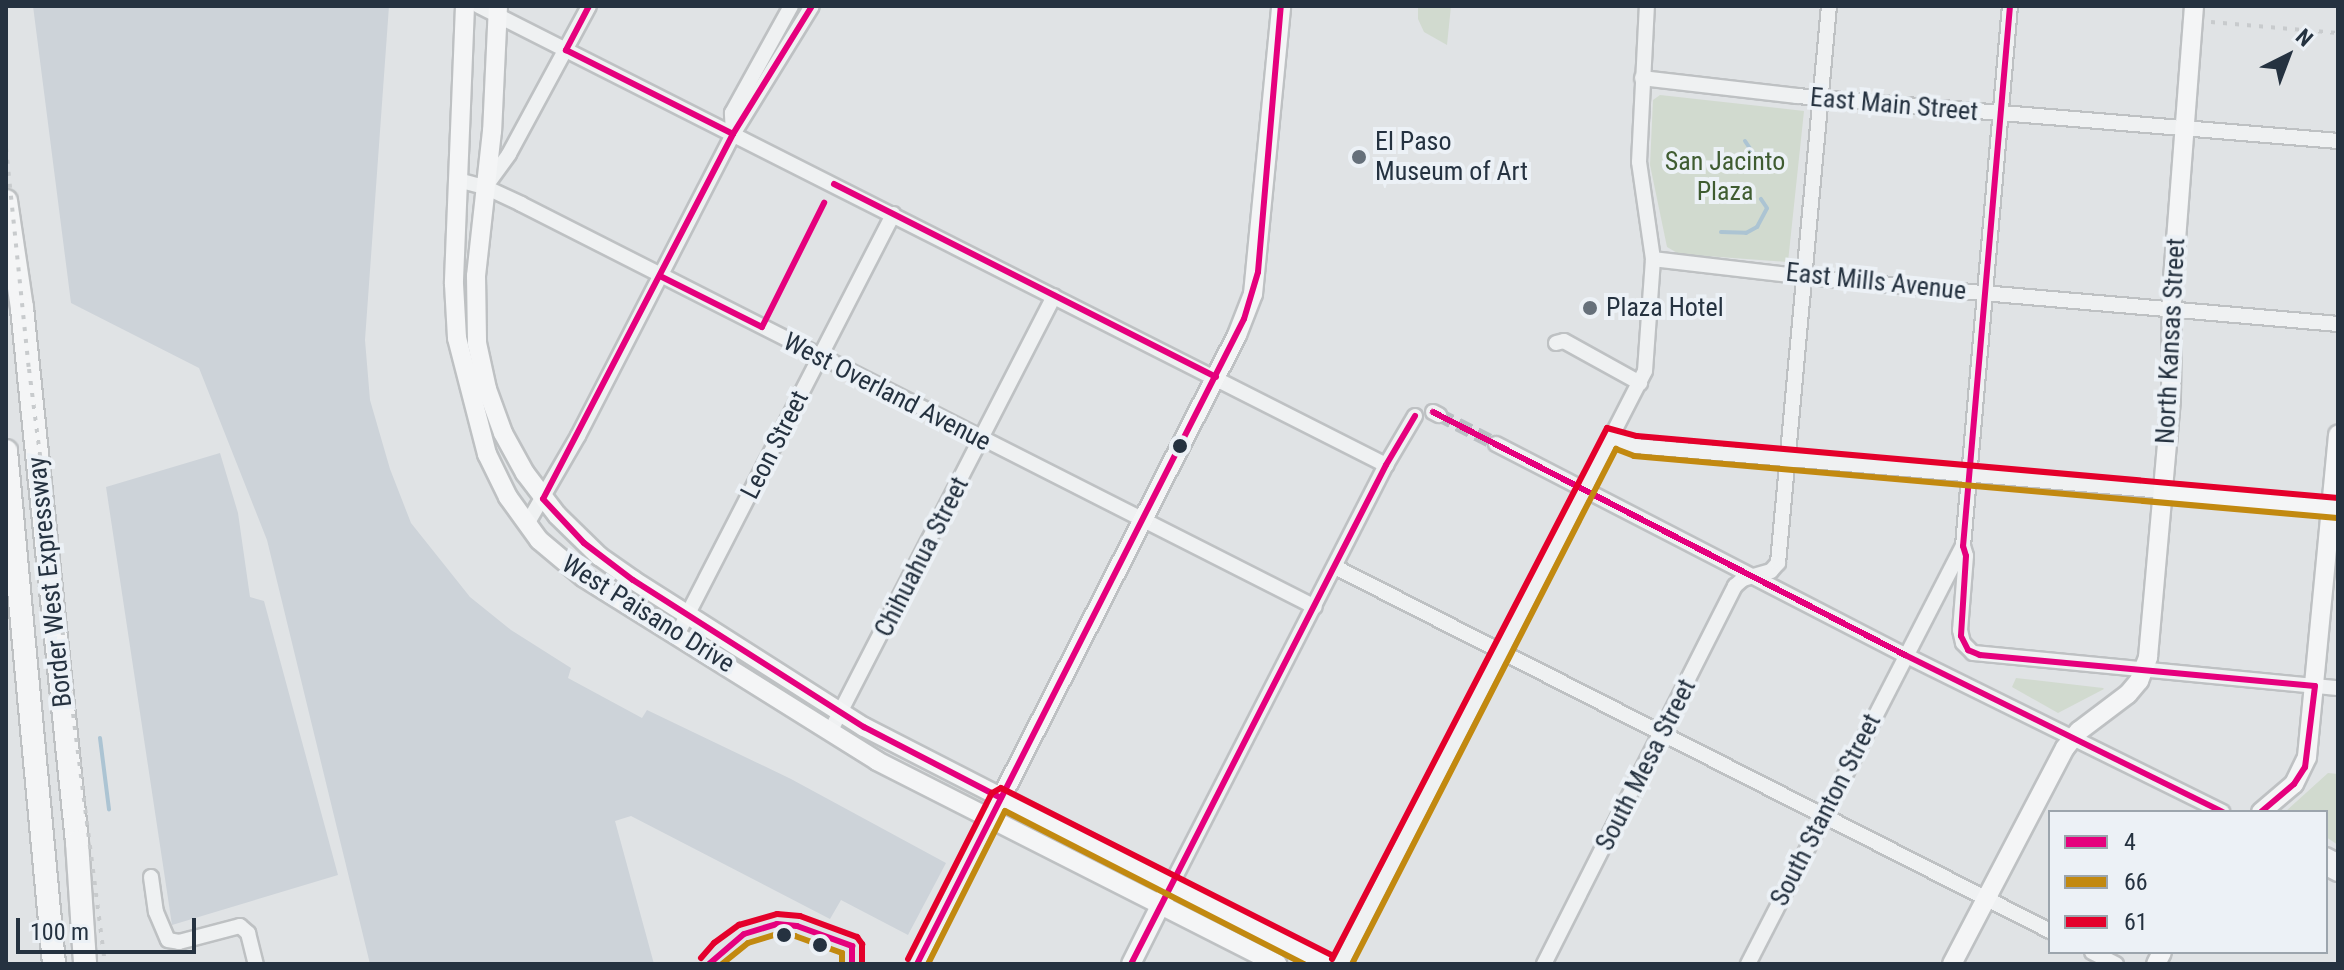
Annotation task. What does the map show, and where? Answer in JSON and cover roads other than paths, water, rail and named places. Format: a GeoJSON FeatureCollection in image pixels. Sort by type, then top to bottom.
{"type":"FeatureCollection","features":[{"type":"Feature","properties":{"kind":"highway","name":"Border West Expressway"},"geometry":{"type":"LineString","coordinates":[[6,201],[22,308],[77,842],[85,964]]}},
{"type":"Feature","properties":{"kind":"highway","name":"Border West Expressway"},"geometry":{"type":"LineString","coordinates":[[6,451],[39,776],[54,964]]}},
{"type":"Feature","properties":{"kind":"main road","name":"West Paisano Drive"},"geometry":{"type":"LineString","coordinates":[[465,6],[454,284],[457,338],[487,454],[508,497],[552,554],[583,577],[678,633],[877,761],[1278,964]]}},
{"type":"Feature","properties":{"kind":"main road"},"geometry":{"type":"LineString","coordinates":[[990,819],[1241,327],[1256,284],[1281,6]]}},
{"type":"Feature","properties":{"kind":"main road","name":"North Kansas Street"},"geometry":{"type":"LineString","coordinates":[[2145,668],[2173,376],[2172,310],[2194,6]]}},
{"type":"Feature","properties":{"kind":"main road","name":"West Paisano Drive"},"geometry":{"type":"LineString","coordinates":[[498,10],[495,84],[475,297],[479,354],[503,433],[543,499],[599,556],[841,712],[1001,798],[1326,964]]}},
{"type":"Feature","properties":{"kind":"main road"},"geometry":{"type":"LineString","coordinates":[[2263,810],[2294,784],[2305,767],[2335,508],[2338,434]]}},
{"type":"Feature","properties":{"kind":"main road"},"geometry":{"type":"LineString","coordinates":[[2163,491],[2335,508]]}},
{"type":"Feature","properties":{"kind":"main road"},"geometry":{"type":"LineString","coordinates":[[1952,964],[2071,739],[2128,694],[2145,668]]}},
{"type":"Feature","properties":{"kind":"main road"},"geometry":{"type":"LineString","coordinates":[[1131,964],[1171,885]]}},
{"type":"Feature","properties":{"kind":"street"},"geometry":{"type":"LineString","coordinates":[[479,6],[498,10],[566,50],[1386,465]]}},
{"type":"Feature","properties":{"kind":"street"},"geometry":{"type":"LineString","coordinates":[[485,187],[509,154],[589,6]]}},
{"type":"Feature","properties":{"kind":"street"},"geometry":{"type":"LineString","coordinates":[[733,134],[732,113],[791,6]]}},
{"type":"Feature","properties":{"kind":"street"},"geometry":{"type":"LineString","coordinates":[[527,524],[543,499],[733,134],[812,6]]}},
{"type":"Feature","properties":{"kind":"street"},"geometry":{"type":"LineString","coordinates":[[1341,964],[1647,366],[1653,259],[1639,162],[1647,6]]}},
{"type":"Feature","properties":{"kind":"street"},"geometry":{"type":"LineString","coordinates":[[1789,458],[1829,6]]}},
{"type":"Feature","properties":{"kind":"street"},"geometry":{"type":"LineString","coordinates":[[2010,6],[1963,546],[1966,556],[1960,630],[1968,650],[1980,655],[2338,688]]}},
{"type":"Feature","properties":{"kind":"street","name":"East Main Street"},"geometry":{"type":"LineString","coordinates":[[1642,78],[1819,98],[2338,141]]}},
{"type":"Feature","properties":{"kind":"street","name":"West Overland Avenue"},"geometry":{"type":"LineString","coordinates":[[458,180],[485,187],[1315,607]]}},
{"type":"Feature","properties":{"kind":"street","name":"Leon Street"},"geometry":{"type":"LineString","coordinates":[[678,633],[893,214]]}},
{"type":"Feature","properties":{"kind":"street","name":"East Mills Avenue"},"geometry":{"type":"LineString","coordinates":[[1653,259],[1805,276],[2338,324]]}},
{"type":"Feature","properties":{"kind":"street","name":"Chihuahua Street"},"geometry":{"type":"LineString","coordinates":[[830,732],[1054,296]]}},
{"type":"Feature","properties":{"kind":"street"},"geometry":{"type":"LineString","coordinates":[[1556,343],[1564,341],[1640,383]]}},
{"type":"Feature","properties":{"kind":"street"},"geometry":{"type":"LineString","coordinates":[[1171,885],[1386,465],[1415,416]]}},
{"type":"Feature","properties":{"kind":"street"},"geometry":{"type":"LineString","coordinates":[[1611,437],[1635,446],[2163,491]]}},
{"type":"Feature","properties":{"kind":"street"},"geometry":{"type":"LineString","coordinates":[[1496,444],[1905,655],[2218,810]]}},
{"type":"Feature","properties":{"kind":"street","name":"South Mesa Street"},"geometry":{"type":"LineString","coordinates":[[1544,964],[1735,586],[1771,571],[1778,563],[1789,458]]}},
{"type":"Feature","properties":{"kind":"street","name":"South Stanton Street"},"geometry":{"type":"LineString","coordinates":[[1748,964],[1963,546]]}},
{"type":"Feature","properties":{"kind":"street"},"geometry":{"type":"LineString","coordinates":[[1335,567],[2048,930]]}},
{"type":"Feature","properties":{"kind":"street"},"geometry":{"type":"LineString","coordinates":[[917,964],[990,819]]}},
{"type":"Feature","properties":{"kind":"street"},"geometry":{"type":"LineString","coordinates":[[151,877],[156,912],[168,940],[179,942],[240,926],[248,933],[256,964]]}},
{"type":"Feature","properties":{"kind":"street"},"geometry":{"type":"LineString","coordinates":[[2096,954],[2116,964]]}},
{"type":"Feature","properties":{"kind":"waterway"},"geometry":{"type":"LineString","coordinates":[[1745,141],[1763,168]]}},
{"type":"Feature","properties":{"kind":"waterway"},"geometry":{"type":"LineString","coordinates":[[1721,232],[1746,233],[1757,227],[1767,208],[1761,199]]}},
{"type":"Feature","properties":{"kind":"waterway"},"geometry":{"type":"LineString","coordinates":[[100,738],[109,809]]}},
{"type":"Feature","properties":{"kind":"tunnel"},"geometry":{"type":"LineString","coordinates":[[1439,415],[1496,444]]}},
{"type":"Feature","properties":{"kind":"railway"},"geometry":{"type":"LineString","coordinates":[[2211,22],[2338,33]]}},
{"type":"Feature","properties":{"kind":"railway"},"geometry":{"type":"LineString","coordinates":[[6,148],[29,369],[105,964]]}},
{"type":"Feature","properties":{"kind":"place","name":"El Paso Museum of Art"},"geometry":{"type":"Point","coordinates":[1359,157]}},
{"type":"Feature","properties":{"kind":"place","name":"Plaza Hotel"},"geometry":{"type":"Point","coordinates":[1590,308]}},
{"type":"Feature","properties":{"kind":"park label","name":"San Jacinto Plaza"},"geometry":{"type":"Point","coordinates":[1725,177]}}]}
